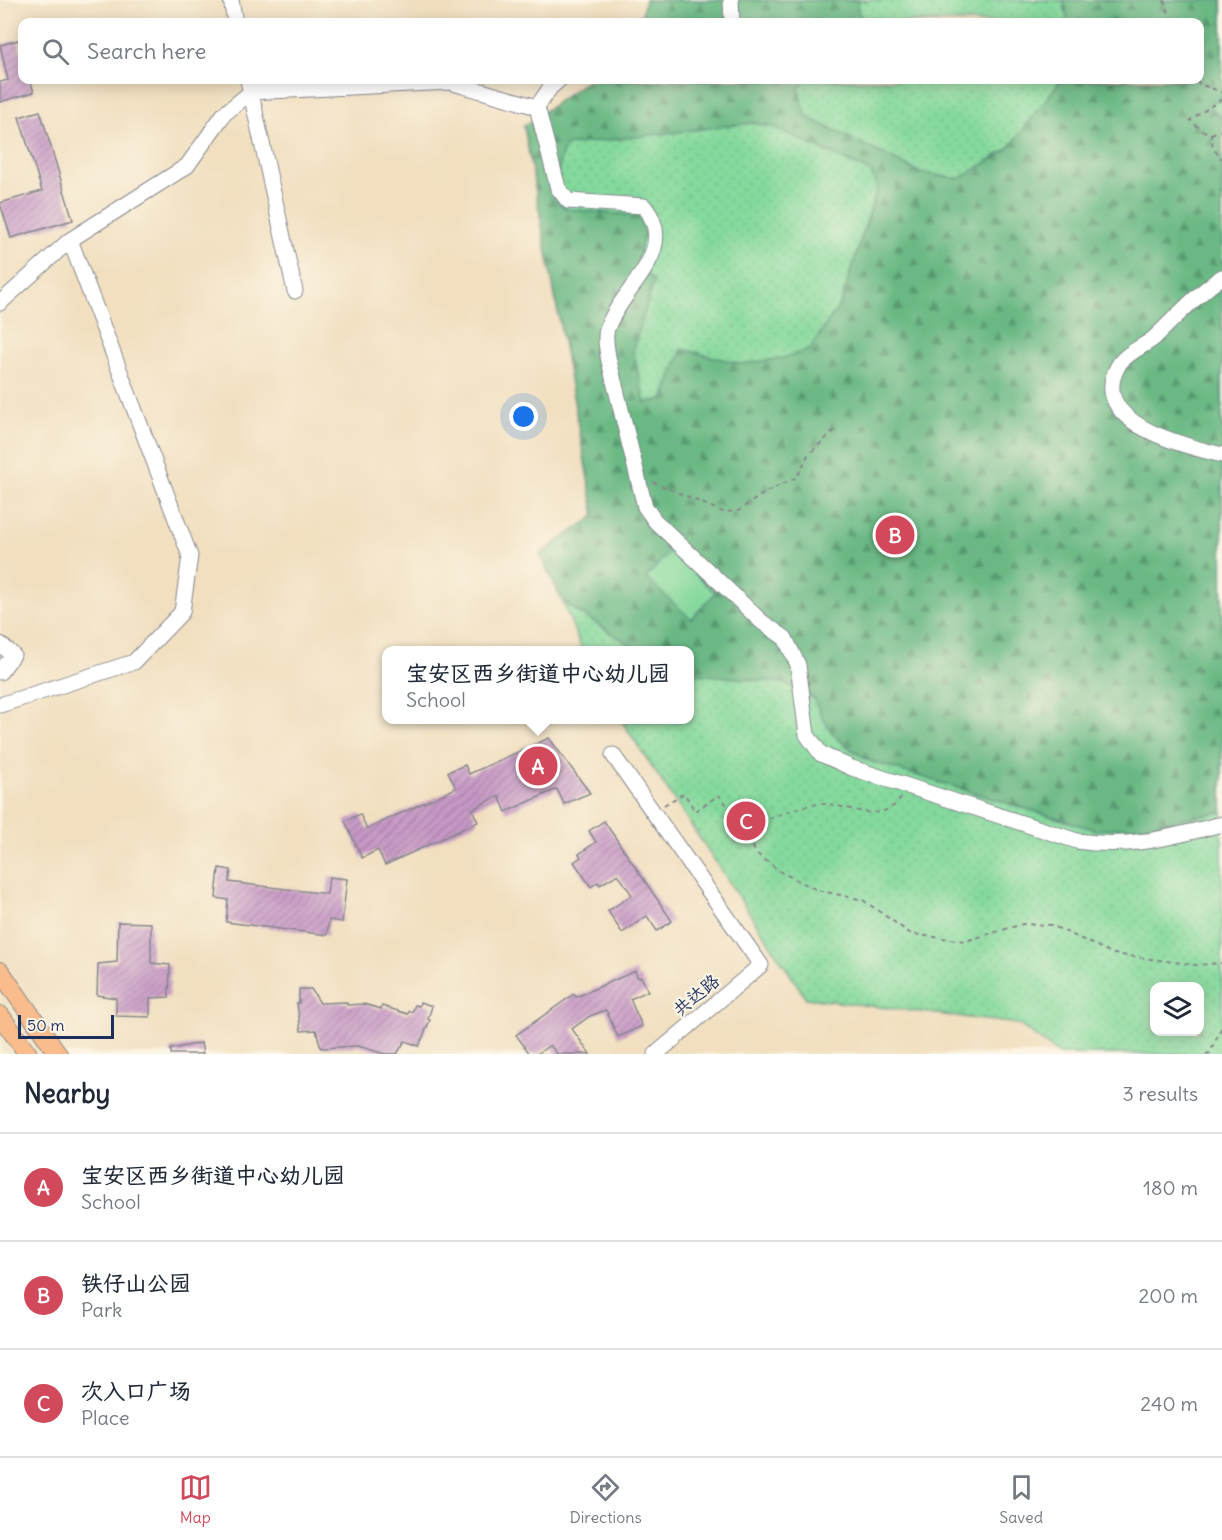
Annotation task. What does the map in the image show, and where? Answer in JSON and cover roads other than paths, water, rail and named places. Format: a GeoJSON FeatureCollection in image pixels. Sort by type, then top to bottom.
{"type":"FeatureCollection","features":[{"type":"Feature","properties":{"kind":"main road"},"geometry":{"type":"LineString","coordinates":[[0,971],[54,1050]]}},
{"type":"Feature","properties":{"kind":"main road"},"geometry":{"type":"LineString","coordinates":[[0,1015],[28,1054]]}},
{"type":"Feature","properties":{"kind":"street"},"geometry":{"type":"LineString","coordinates":[[231,0],[235,18]]}},
{"type":"Feature","properties":{"kind":"street"},"geometry":{"type":"LineString","coordinates":[[731,0],[732,18]]}},
{"type":"Feature","properties":{"kind":"street"},"geometry":{"type":"LineString","coordinates":[[0,303],[70,240],[187,166],[224,114],[249,86],[350,84]]}},
{"type":"Feature","properties":{"kind":"street"},"geometry":{"type":"LineString","coordinates":[[457,84],[537,107]]}},
{"type":"Feature","properties":{"kind":"street"},"geometry":{"type":"LineString","coordinates":[[554,84],[537,107],[558,188],[568,201],[644,206],[654,218],[656,244],[645,272],[618,306],[606,332],[608,357],[645,507],[656,521],[762,622],[785,638],[798,665],[807,735],[813,745],[831,760],[1057,836],[1097,844],[1114,846],[1159,839],[1222,824]]}},
{"type":"Feature","properties":{"kind":"street"},"geometry":{"type":"LineString","coordinates":[[249,86],[295,291]]}},
{"type":"Feature","properties":{"kind":"street"},"geometry":{"type":"LineString","coordinates":[[0,705],[134,662],[182,612],[190,556],[70,240]]}},
{"type":"Feature","properties":{"kind":"street"},"geometry":{"type":"LineString","coordinates":[[1222,277],[1204,290],[1151,340],[1119,363],[1110,382],[1116,404],[1141,429],[1182,445],[1222,455]]}},
{"type":"Feature","properties":{"kind":"street"},"geometry":{"type":"LineString","coordinates":[[0,644],[13,656],[0,672]]}},
{"type":"Feature","properties":{"kind":"street","name":"共达路"},"geometry":{"type":"LineString","coordinates":[[612,755],[760,965],[656,1054]]}},
{"type":"Feature","properties":{"kind":"place","name":"铁仔山公园"},"geometry":{"type":"Point","coordinates":[895,535]}},
{"type":"Feature","properties":{"kind":"place","name":"宝安区西乡街道中心幼儿园"},"geometry":{"type":"Point","coordinates":[538,766]}},
{"type":"Feature","properties":{"kind":"place","name":"次入口广场"},"geometry":{"type":"Point","coordinates":[746,821]}}]}
